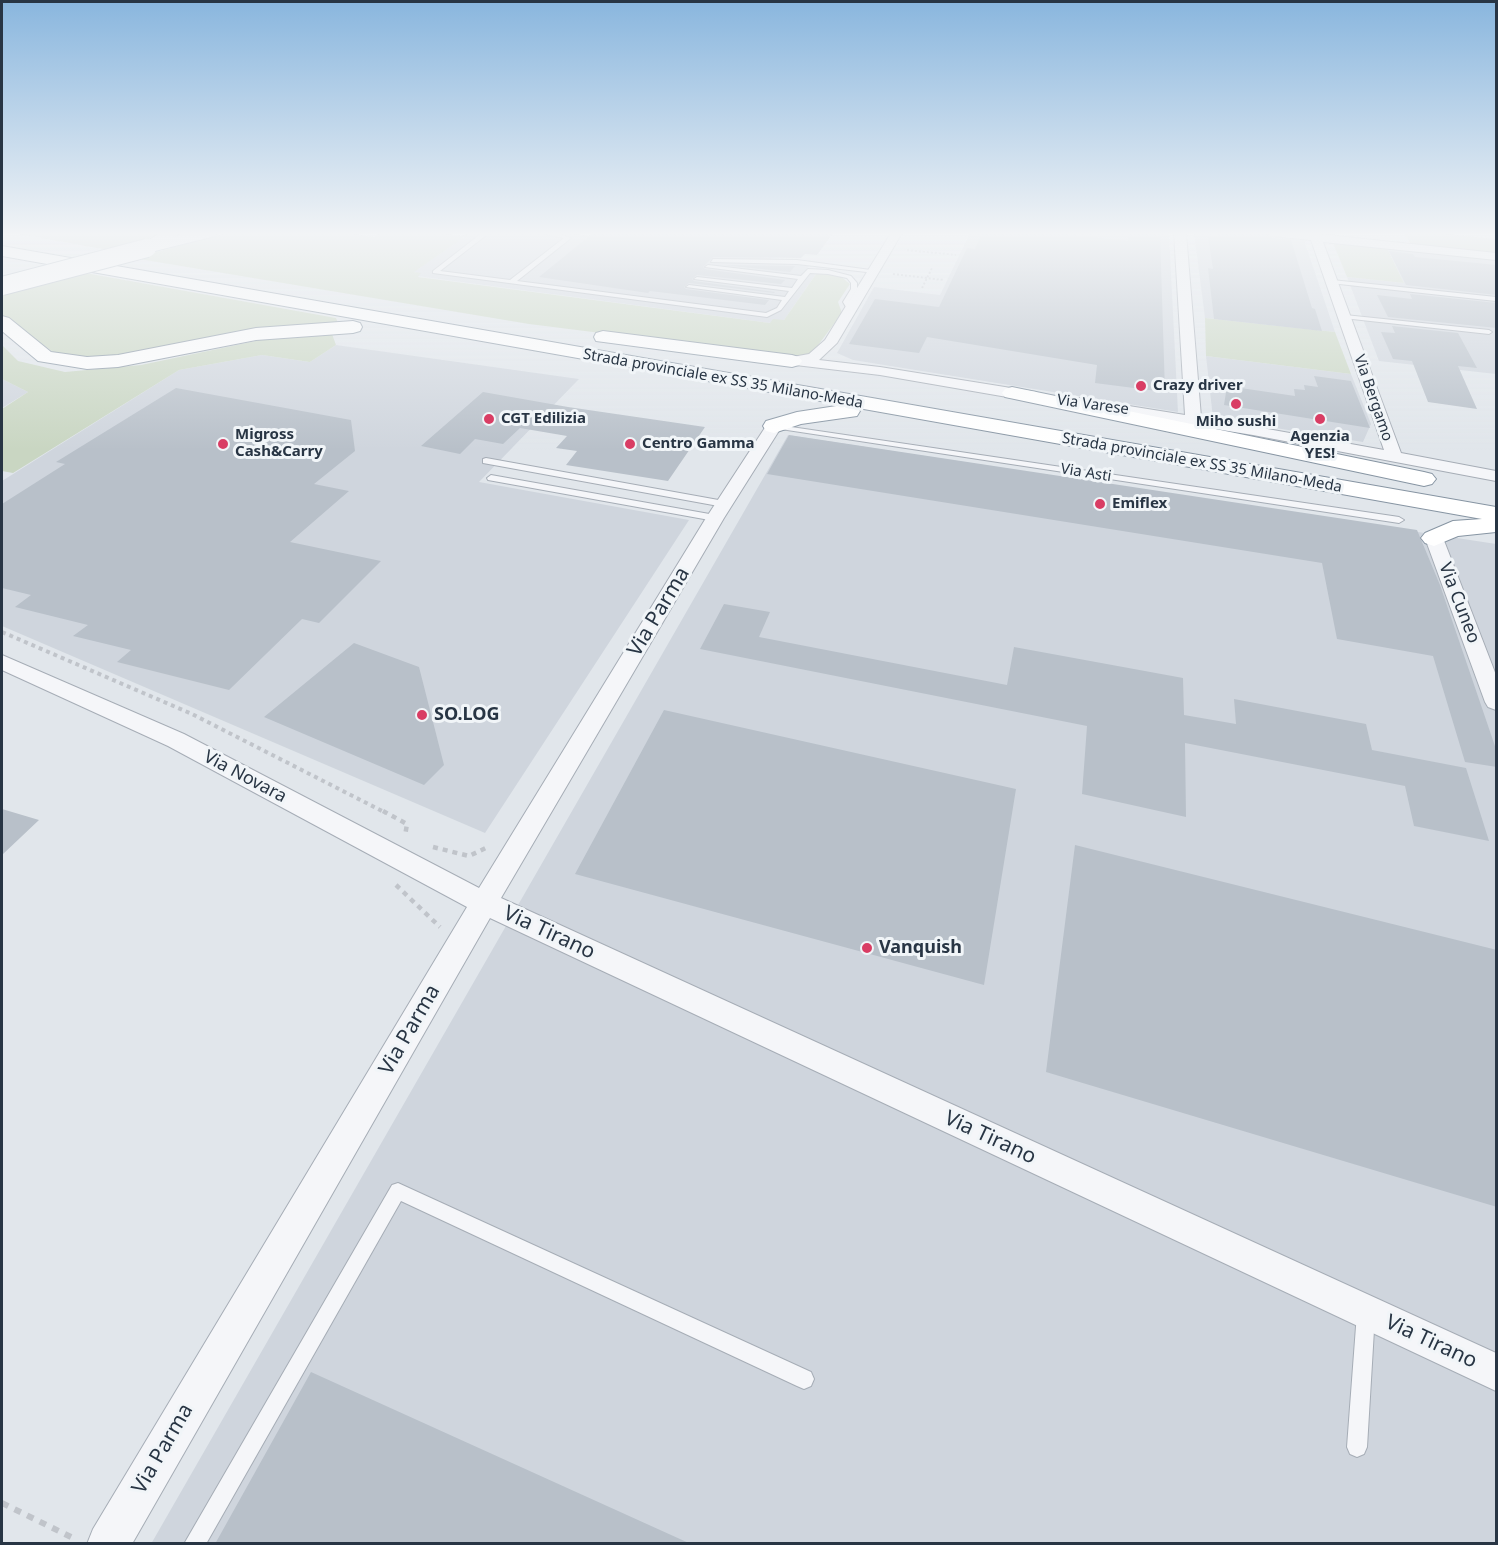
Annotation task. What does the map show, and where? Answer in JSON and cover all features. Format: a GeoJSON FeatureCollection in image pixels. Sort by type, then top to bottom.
{"type":"FeatureCollection","features":[{"type":"Feature","properties":{"kind":"main road","name":"Strada provinciale ex SS 35 Milano-Meda"},"geometry":{"type":"LineString","coordinates":[[328,305],[1405,501]]}},
{"type":"Feature","properties":{"kind":"main road","name":"Strada provinciale ex SS 35 Milano-Meda"},"geometry":{"type":"LineString","coordinates":[[359,305],[1405,501]]}},
{"type":"Feature","properties":{"kind":"main road"},"geometry":{"type":"LineString","coordinates":[[401,305],[557,330]]}},
{"type":"Feature","properties":{"kind":"main road"},"geometry":{"type":"LineString","coordinates":[[2,322],[45,357],[64,361],[118,361],[256,334],[300,329],[387,329],[1045,444],[1064,438]]}},
{"type":"Feature","properties":{"kind":"main road"},"geometry":{"type":"LineString","coordinates":[[590,335],[792,362]]}},
{"type":"Feature","properties":{"kind":"main road"},"geometry":{"type":"LineString","coordinates":[[1012,393],[1497,494]]}},
{"type":"Feature","properties":{"kind":"main road"},"geometry":{"type":"LineString","coordinates":[[763,396],[777,405],[782,414],[774,426]]}},
{"type":"Feature","properties":{"kind":"main road"},"geometry":{"type":"LineString","coordinates":[[774,426],[797,418],[850,411]]}},
{"type":"Feature","properties":{"kind":"main road"},"geometry":{"type":"LineString","coordinates":[[1405,501],[1497,499]]}},
{"type":"Feature","properties":{"kind":"main road"},"geometry":{"type":"LineString","coordinates":[[1405,501],[1497,514]]}},
{"type":"Feature","properties":{"kind":"main road"},"geometry":{"type":"LineString","coordinates":[[1434,538],[1453,529],[1497,525]]}},
{"type":"Feature","properties":{"kind":"street"},"geometry":{"type":"LineString","coordinates":[[792,362],[814,357],[830,344],[853,305]]}},
{"type":"Feature","properties":{"kind":"street"},"geometry":{"type":"LineString","coordinates":[[1185,305],[1193,420]]}},
{"type":"Feature","properties":{"kind":"street","name":"Via Bergamo"},"geometry":{"type":"LineString","coordinates":[[1341,305],[1394,456]]}},
{"type":"Feature","properties":{"kind":"street"},"geometry":{"type":"LineString","coordinates":[[830,344],[830,353],[835,359],[880,371]]}},
{"type":"Feature","properties":{"kind":"street","name":"Via Varese"},"geometry":{"type":"LineString","coordinates":[[792,362],[880,371],[1193,420],[1497,476]]}},
{"type":"Feature","properties":{"kind":"street","name":"Via Parma"},"geometry":{"type":"LineString","coordinates":[[108,1544],[484,903],[719,511],[774,426]]}},
{"type":"Feature","properties":{"kind":"street","name":"Via Cuneo"},"geometry":{"type":"LineString","coordinates":[[1434,538],[1497,702]]}},
{"type":"Feature","properties":{"kind":"street","name":"Via Novara"},"geometry":{"type":"LineString","coordinates":[[2,662],[176,740],[484,903]]}},
{"type":"Feature","properties":{"kind":"street","name":"Via Tirano"},"geometry":{"type":"LineString","coordinates":[[484,903],[1497,1372]]}},
{"type":"Feature","properties":{"kind":"lane"},"geometry":{"type":"LineString","coordinates":[[685,305],[760,315],[767,315],[782,305]]}},
{"type":"Feature","properties":{"kind":"lane"},"geometry":{"type":"LineString","coordinates":[[767,305],[779,309]]}},
{"type":"Feature","properties":{"kind":"lane"},"geometry":{"type":"LineString","coordinates":[[848,305],[850,310]]}},
{"type":"Feature","properties":{"kind":"lane"},"geometry":{"type":"LineString","coordinates":[[1345,317],[1489,332]]}},
{"type":"Feature","properties":{"kind":"lane","name":"Via Asti"},"geometry":{"type":"LineString","coordinates":[[774,426],[1405,501]]}},
{"type":"Feature","properties":{"kind":"lane"},"geometry":{"type":"LineString","coordinates":[[486,461],[719,511]]}},
{"type":"Feature","properties":{"kind":"lane"},"geometry":{"type":"LineString","coordinates":[[491,478],[719,511]]}},
{"type":"Feature","properties":{"kind":"lane"},"geometry":{"type":"LineString","coordinates":[[194,1544],[398,1191],[804,1379]]}},
{"type":"Feature","properties":{"kind":"lane"},"geometry":{"type":"LineString","coordinates":[[1357,1447],[1366,1312]]}},
{"type":"Feature","properties":{"kind":"path"},"geometry":{"type":"LineString","coordinates":[[2,632],[192,714],[271,753],[407,824],[405,840]]}},
{"type":"Feature","properties":{"kind":"shaded area"},"geometry":{"type":"Polygon","coordinates":[[[635,305],[794,305],[784,320],[770,323],[635,305]]]}},
{"type":"Feature","properties":{"kind":"shaded area"},"geometry":{"type":"Polygon","coordinates":[[[864,305],[1173,305],[1178,412],[853,360],[837,353],[864,305]]]}},
{"type":"Feature","properties":{"kind":"shaded area"},"geometry":{"type":"Polygon","coordinates":[[[1203,305],[1326,305],[1335,332],[1205,318],[1203,305]]]}},
{"type":"Feature","properties":{"kind":"shaded area"},"geometry":{"type":"Polygon","coordinates":[[[1358,305],[1496,305],[1496,374],[1379,361],[1358,305]]]}},
{"type":"Feature","properties":{"kind":"shaded area"},"geometry":{"type":"Polygon","coordinates":[[[336,345],[579,379],[479,482],[689,520],[485,833],[2,626],[2,481],[179,370],[262,355],[310,362],[336,345]]]}},
{"type":"Feature","properties":{"kind":"shaded area"},"geometry":{"type":"Polygon","coordinates":[[[1206,356],[1351,374],[1371,424],[1363,442],[1213,418],[1206,356]]]}},
{"type":"Feature","properties":{"kind":"shaded area"},"geometry":{"type":"Polygon","coordinates":[[[2,379],[28,392],[2,408],[2,379]]]}},
{"type":"Feature","properties":{"kind":"shaded area"},"geometry":{"type":"Polygon","coordinates":[[[788,435],[1496,544],[1496,1543],[151,1544],[788,435]]]}},
{"type":"Feature","properties":{"kind":"green space"},"geometry":{"type":"Polygon","coordinates":[[[2,305],[264,305],[336,318],[338,323],[323,323],[152,352],[89,358],[53,352],[2,315],[2,305]]]}},
{"type":"Feature","properties":{"kind":"green space"},"geometry":{"type":"Polygon","coordinates":[[[416,305],[633,305],[770,323],[773,319],[784,320],[794,305],[839,305],[842,313],[813,352],[799,358],[529,324],[416,305]]]}},
{"type":"Feature","properties":{"kind":"green space"},"geometry":{"type":"Polygon","coordinates":[[[1205,318],[1335,332],[1351,374],[1206,356],[1205,318]]]}},
{"type":"Feature","properties":{"kind":"green space"},"geometry":{"type":"Polygon","coordinates":[[[332,334],[336,345],[310,362],[262,355],[179,370],[13,473],[2,471],[2,409],[28,392],[2,379],[2,345],[18,361],[65,372],[141,365],[265,339],[332,334]]]}},
{"type":"Feature","properties":{"kind":"building"},"geometry":{"type":"Polygon","coordinates":[[[871,305],[939,307],[940,305],[1162,305],[1165,392],[1095,383],[1097,365],[927,337],[919,353],[849,344],[871,305]]]}},
{"type":"Feature","properties":{"kind":"building"},"geometry":{"type":"Polygon","coordinates":[[[1212,305],[1311,305],[1315,309],[1322,331],[1214,319],[1212,305]]]}},
{"type":"Feature","properties":{"kind":"building"},"geometry":{"type":"Polygon","coordinates":[[[1382,305],[1497,305],[1497,328],[1388,317],[1382,305]]]}},
{"type":"Feature","properties":{"kind":"building"},"geometry":{"type":"Polygon","coordinates":[[[1392,326],[1458,333],[1477,368],[1458,366],[1477,409],[1428,402],[1412,361],[1393,359],[1381,332],[1395,333],[1392,326]]]}},
{"type":"Feature","properties":{"kind":"building"},"geometry":{"type":"Polygon","coordinates":[[[1314,376],[1351,381],[1370,428],[1224,405],[1227,386],[1295,396],[1294,389],[1305,390],[1304,385],[1318,387],[1314,376]]]}},
{"type":"Feature","properties":{"kind":"building"},"geometry":{"type":"Polygon","coordinates":[[[176,388],[351,420],[355,451],[314,484],[349,491],[290,542],[381,561],[319,623],[302,619],[229,690],[117,662],[131,650],[73,636],[88,625],[15,607],[31,595],[2,588],[2,504],[65,464],[56,462],[176,388]]]}},
{"type":"Feature","properties":{"kind":"building"},"geometry":{"type":"Polygon","coordinates":[[[483,392],[705,427],[668,481],[566,465],[577,451],[556,448],[567,436],[520,428],[503,444],[475,439],[460,454],[421,446],[483,392]]]}},
{"type":"Feature","properties":{"kind":"building","name":"Emiflex"},"geometry":{"type":"Polygon","coordinates":[[[789,435],[1417,530],[1440,585],[1497,752],[1497,767],[1465,762],[1433,656],[1337,639],[1322,563],[767,474],[789,435]]]}},
{"type":"Feature","properties":{"kind":"building"},"geometry":{"type":"Polygon","coordinates":[[[724,604],[770,612],[759,637],[1007,685],[1014,647],[1183,678],[1184,715],[1236,724],[1234,699],[1366,724],[1372,750],[1466,768],[1489,841],[1414,826],[1405,786],[1185,743],[1186,817],[1082,794],[1087,726],[700,649],[724,604]]]}},
{"type":"Feature","properties":{"kind":"building"},"geometry":{"type":"Polygon","coordinates":[[[354,643],[419,667],[444,765],[424,785],[264,717],[354,643]]]}},
{"type":"Feature","properties":{"kind":"building"},"geometry":{"type":"Polygon","coordinates":[[[664,710],[1016,789],[984,985],[575,874],[664,710]]]}},
{"type":"Feature","properties":{"kind":"building"},"geometry":{"type":"Polygon","coordinates":[[[2,809],[39,820],[2,855],[2,809]]]}},
{"type":"Feature","properties":{"kind":"building"},"geometry":{"type":"Polygon","coordinates":[[[1075,845],[1497,950],[1497,1207],[1046,1072],[1075,845]]]}},
{"type":"Feature","properties":{"kind":"building"},"geometry":{"type":"Polygon","coordinates":[[[311,1372],[691,1544],[215,1544],[311,1372]]]}},
{"type":"Feature","properties":{"kind":"place","name":"Crazy driver"},"geometry":{"type":"Point","coordinates":[1141,386]}},
{"type":"Feature","properties":{"kind":"place","name":"Miho sushi"},"geometry":{"type":"Point","coordinates":[1236,404]}},
{"type":"Feature","properties":{"kind":"place","name":"CGT Edilizia"},"geometry":{"type":"Point","coordinates":[489,419]}},
{"type":"Feature","properties":{"kind":"place","name":"Agenzia YES!"},"geometry":{"type":"Point","coordinates":[1320,419]}},
{"type":"Feature","properties":{"kind":"place","name":"Migross Cash&Carry"},"geometry":{"type":"Point","coordinates":[223,444]}},
{"type":"Feature","properties":{"kind":"place","name":"Centro Gamma"},"geometry":{"type":"Point","coordinates":[630,444]}},
{"type":"Feature","properties":{"kind":"place","name":"Emiflex"},"geometry":{"type":"Point","coordinates":[1100,504]}},
{"type":"Feature","properties":{"kind":"place","name":"SO.LOG"},"geometry":{"type":"Point","coordinates":[422,715]}},
{"type":"Feature","properties":{"kind":"place","name":"Vanquish"},"geometry":{"type":"Point","coordinates":[867,948]}}]}
